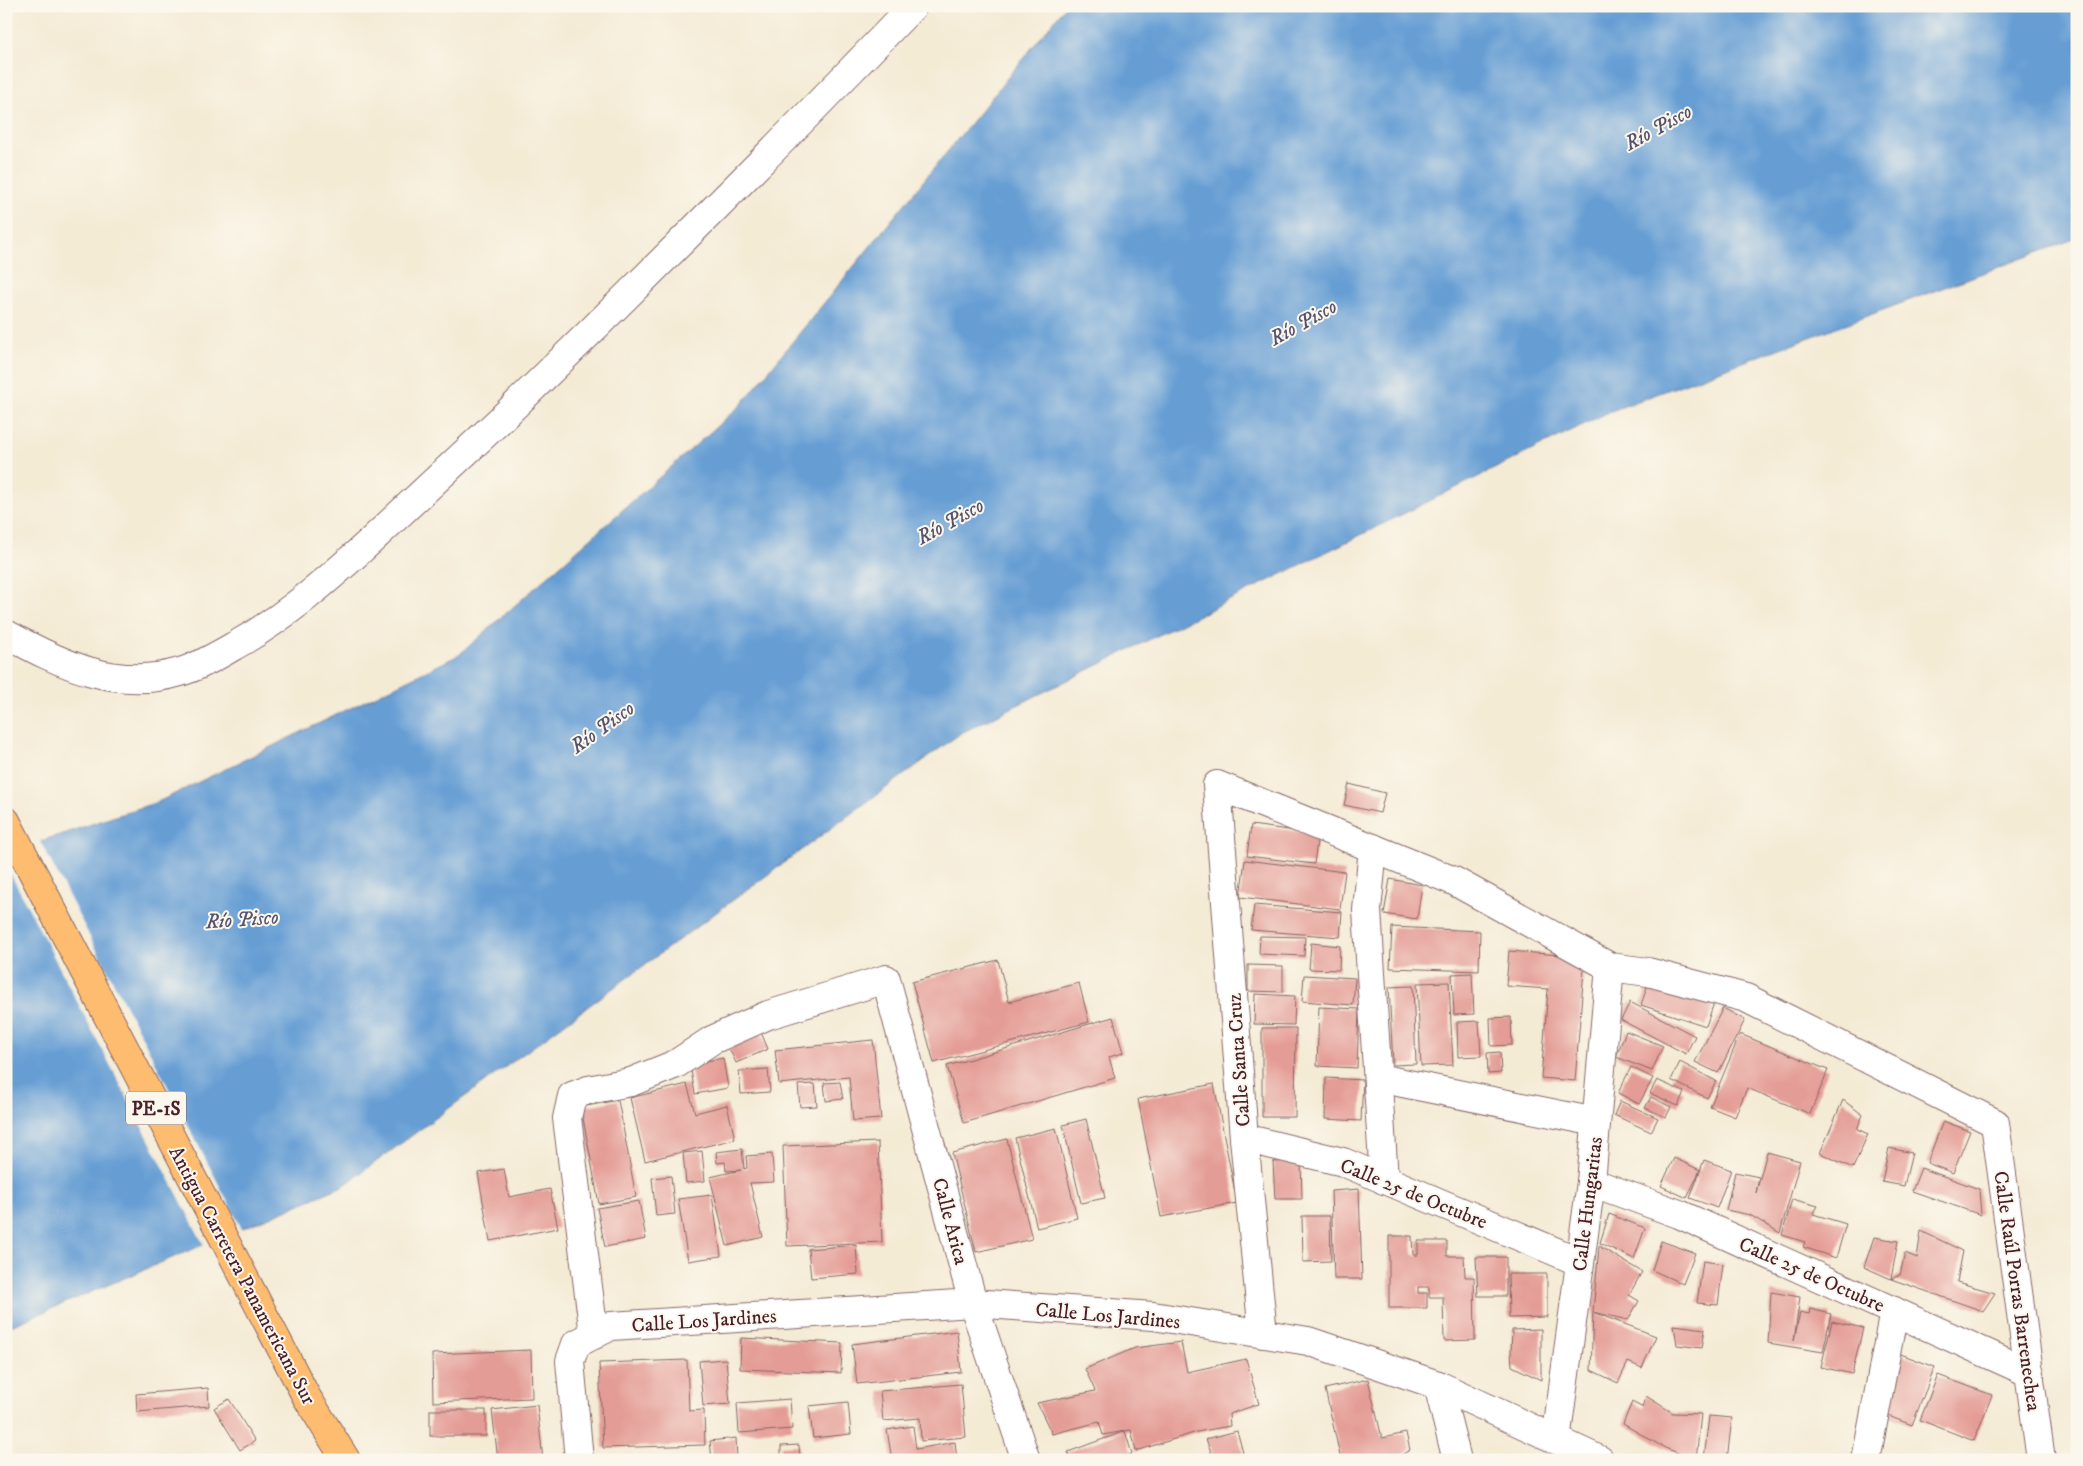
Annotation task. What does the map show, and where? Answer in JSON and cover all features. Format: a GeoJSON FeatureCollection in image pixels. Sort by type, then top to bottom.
{"type":"FeatureCollection","features":[{"type":"Feature","properties":{"kind":"highway","name":"Antigua Carretera Panamericana Sur"},"geometry":{"type":"LineString","coordinates":[[6,821],[306,1396],[346,1460]]}},
{"type":"Feature","properties":{"kind":"street"},"geometry":{"type":"LineString","coordinates":[[6,634],[54,660],[74,668],[119,677],[150,677],[181,672],[220,654],[289,612],[318,589],[442,476],[785,138],[913,6]]}},
{"type":"Feature","properties":{"kind":"street","name":"Calle Santa Cruz"},"geometry":{"type":"LineString","coordinates":[[1263,1334],[1244,1138],[1217,785],[1373,848]]}},
{"type":"Feature","properties":{"kind":"street"},"geometry":{"type":"LineString","coordinates":[[1384,1180],[1367,910],[1373,848],[1454,880],[1610,967]]}},
{"type":"Feature","properties":{"kind":"street","name":"Calle Hungaritas"},"geometry":{"type":"LineString","coordinates":[[1556,1440],[1591,1182],[1610,967]]}},
{"type":"Feature","properties":{"kind":"street","name":"Calle Raúl Porras Barrenechea"},"geometry":{"type":"LineString","coordinates":[[1610,967],[1648,972],[1746,998],[1996,1123],[2041,1460]]}},
{"type":"Feature","properties":{"kind":"street","name":"Calle Arica"},"geometry":{"type":"LineString","coordinates":[[594,1335],[566,1118],[572,1096],[588,1090],[631,1082],[676,1064],[712,1040],[768,1015],[886,980],[973,1303],[1026,1460]]}},
{"type":"Feature","properties":{"kind":"street"},"geometry":{"type":"LineString","coordinates":[[1378,1078],[1596,1122]]}},
{"type":"Feature","properties":{"kind":"street","name":"Calle 25 de Octubre"},"geometry":{"type":"LineString","coordinates":[[1244,1138],[1343,1162],[1580,1262]]}},
{"type":"Feature","properties":{"kind":"street","name":"Calle 25 de Octubre"},"geometry":{"type":"LineString","coordinates":[[1591,1182],[1679,1214],[2030,1373]]}},
{"type":"Feature","properties":{"kind":"street","name":"Calle Los Jardines"},"geometry":{"type":"LineString","coordinates":[[579,1460],[570,1361],[576,1344],[611,1326],[973,1303],[1153,1316],[1308,1341],[1438,1385],[1600,1460]]}},
{"type":"Feature","properties":{"kind":"street"},"geometry":{"type":"LineString","coordinates":[[1866,1460],[1894,1311]]}},
{"type":"Feature","properties":{"kind":"street"},"geometry":{"type":"LineString","coordinates":[[1438,1385],[1458,1460]]}},
{"type":"Feature","properties":{"kind":"water","name":"Río Pisco"},"geometry":{"type":"Polygon","coordinates":[[[1066,6],[2077,6],[2077,238],[1611,411],[961,733],[343,1186],[6,1328],[6,853],[160,801],[459,655],[741,405],[1066,6]]]}},
{"type":"Feature","properties":{"kind":"pier"},"geometry":{"type":"Polygon","coordinates":[[[39,839],[243,1231],[205,1247],[6,865],[6,850],[39,839]]]}},
{"type":"Feature","properties":{"kind":"building"},"geometry":{"type":"Polygon","coordinates":[[[1349,784],[1385,793],[1380,813],[1344,805],[1349,784]]]}},
{"type":"Feature","properties":{"kind":"building"},"geometry":{"type":"Polygon","coordinates":[[[1251,825],[1318,834],[1314,864],[1247,856],[1251,825]]]}},
{"type":"Feature","properties":{"kind":"building"},"geometry":{"type":"Polygon","coordinates":[[[1245,860],[1345,872],[1340,909],[1240,897],[1245,860]]]}},
{"type":"Feature","properties":{"kind":"building"},"geometry":{"type":"Polygon","coordinates":[[[1390,879],[1422,885],[1417,919],[1384,914],[1390,879]]]}},
{"type":"Feature","properties":{"kind":"building"},"geometry":{"type":"Polygon","coordinates":[[[1254,905],[1342,912],[1340,937],[1251,930],[1254,905]]]}},
{"type":"Feature","properties":{"kind":"building"},"geometry":{"type":"Polygon","coordinates":[[[1392,927],[1480,931],[1479,971],[1390,968],[1392,927]]]}},
{"type":"Feature","properties":{"kind":"building"},"geometry":{"type":"Polygon","coordinates":[[[1260,936],[1305,937],[1304,956],[1259,954],[1260,936]]]}},
{"type":"Feature","properties":{"kind":"building"},"geometry":{"type":"Polygon","coordinates":[[[1311,943],[1340,946],[1339,970],[1309,969],[1311,943]]]}},
{"type":"Feature","properties":{"kind":"building"},"geometry":{"type":"Polygon","coordinates":[[[1509,951],[1585,957],[1575,1081],[1541,1078],[1548,989],[1506,986],[1509,951]]]}},
{"type":"Feature","properties":{"kind":"building"},"geometry":{"type":"Polygon","coordinates":[[[998,960],[1009,1002],[1079,983],[1089,1022],[934,1063],[912,982],[998,960]]]}},
{"type":"Feature","properties":{"kind":"building"},"geometry":{"type":"Polygon","coordinates":[[[1248,965],[1283,966],[1283,992],[1248,991],[1248,965]]]}},
{"type":"Feature","properties":{"kind":"building"},"geometry":{"type":"Polygon","coordinates":[[[1472,973],[1474,1014],[1454,1015],[1452,974],[1472,973]]]}},
{"type":"Feature","properties":{"kind":"building"},"geometry":{"type":"Polygon","coordinates":[[[1304,975],[1355,978],[1353,1005],[1302,1001],[1304,975]]]}},
{"type":"Feature","properties":{"kind":"building"},"geometry":{"type":"Polygon","coordinates":[[[1651,975],[1716,997],[1706,1026],[1641,1005],[1651,975]]]}},
{"type":"Feature","properties":{"kind":"building"},"geometry":{"type":"Polygon","coordinates":[[[1449,982],[1453,1065],[1421,1066],[1417,983],[1449,982]]]}},
{"type":"Feature","properties":{"kind":"building"},"geometry":{"type":"Polygon","coordinates":[[[1413,986],[1416,1064],[1393,1065],[1389,987],[1413,986]]]}},
{"type":"Feature","properties":{"kind":"building"},"geometry":{"type":"Polygon","coordinates":[[[1255,994],[1295,996],[1294,1025],[1254,1024],[1255,994]]]}},
{"type":"Feature","properties":{"kind":"building"},"geometry":{"type":"Polygon","coordinates":[[[1630,1002],[1695,1036],[1686,1054],[1621,1020],[1630,1002]]]}},
{"type":"Feature","properties":{"kind":"building"},"geometry":{"type":"Polygon","coordinates":[[[1319,1007],[1359,1009],[1357,1068],[1317,1066],[1319,1007]]]}},
{"type":"Feature","properties":{"kind":"building"},"geometry":{"type":"Polygon","coordinates":[[[1723,1008],[1745,1020],[1718,1073],[1695,1062],[1723,1008]]]}},
{"type":"Feature","properties":{"kind":"building"},"geometry":{"type":"Polygon","coordinates":[[[1113,1017],[1123,1053],[1109,1057],[1115,1078],[964,1123],[947,1066],[1113,1017]]]}},
{"type":"Feature","properties":{"kind":"building"},"geometry":{"type":"Polygon","coordinates":[[[1511,1017],[1512,1045],[1491,1046],[1490,1018],[1511,1017]]]}},
{"type":"Feature","properties":{"kind":"building"},"geometry":{"type":"Polygon","coordinates":[[[1479,1021],[1481,1056],[1458,1057],[1457,1022],[1479,1021]]]}},
{"type":"Feature","properties":{"kind":"building"},"geometry":{"type":"Polygon","coordinates":[[[758,1025],[768,1049],[736,1063],[725,1040],[758,1025]]]}},
{"type":"Feature","properties":{"kind":"building"},"geometry":{"type":"Polygon","coordinates":[[[1262,1028],[1296,1028],[1295,1117],[1262,1117],[1262,1028]]]}},
{"type":"Feature","properties":{"kind":"building"},"geometry":{"type":"Polygon","coordinates":[[[1626,1031],[1663,1046],[1652,1071],[1616,1057],[1626,1031]]]}},
{"type":"Feature","properties":{"kind":"building"},"geometry":{"type":"Polygon","coordinates":[[[1740,1034],[1828,1070],[1810,1114],[1747,1088],[1735,1117],[1710,1107],[1740,1034]]]}},
{"type":"Feature","properties":{"kind":"building"},"geometry":{"type":"Polygon","coordinates":[[[873,1040],[881,1119],[853,1121],[849,1077],[779,1084],[775,1050],[873,1040]]]}},
{"type":"Feature","properties":{"kind":"building"},"geometry":{"type":"Polygon","coordinates":[[[1500,1052],[1501,1073],[1488,1074],[1487,1053],[1500,1052]]]}},
{"type":"Feature","properties":{"kind":"building"},"geometry":{"type":"Polygon","coordinates":[[[723,1058],[728,1088],[695,1094],[690,1064],[723,1058]]]}},
{"type":"Feature","properties":{"kind":"building"},"geometry":{"type":"Polygon","coordinates":[[[1680,1062],[1716,1081],[1707,1098],[1671,1080],[1680,1062]]]}},
{"type":"Feature","properties":{"kind":"building"},"geometry":{"type":"Polygon","coordinates":[[[1631,1067],[1653,1078],[1639,1104],[1618,1093],[1631,1067]]]}},
{"type":"Feature","properties":{"kind":"building"},"geometry":{"type":"Polygon","coordinates":[[[768,1069],[770,1092],[741,1094],[739,1071],[768,1069]]]}},
{"type":"Feature","properties":{"kind":"building"},"geometry":{"type":"Polygon","coordinates":[[[1326,1078],[1363,1080],[1361,1121],[1325,1119],[1326,1078]]]}},
{"type":"Feature","properties":{"kind":"building"},"geometry":{"type":"Polygon","coordinates":[[[1657,1080],[1684,1092],[1678,1106],[1650,1093],[1657,1080]]]}},
{"type":"Feature","properties":{"kind":"building"},"geometry":{"type":"Polygon","coordinates":[[[840,1082],[843,1099],[826,1101],[824,1083],[840,1082]]]}},
{"type":"Feature","properties":{"kind":"building"},"geometry":{"type":"Polygon","coordinates":[[[687,1084],[695,1113],[727,1105],[735,1139],[645,1161],[630,1098],[687,1084]]]}},
{"type":"Feature","properties":{"kind":"building"},"geometry":{"type":"Polygon","coordinates":[[[815,1084],[817,1106],[800,1107],[798,1085],[815,1084]]]}},
{"type":"Feature","properties":{"kind":"building"},"geometry":{"type":"Polygon","coordinates":[[[1214,1084],[1237,1203],[1161,1217],[1138,1099],[1214,1084]]]}},
{"type":"Feature","properties":{"kind":"building"},"geometry":{"type":"Polygon","coordinates":[[[1651,1097],[1671,1107],[1666,1117],[1645,1108],[1651,1097]]]}},
{"type":"Feature","properties":{"kind":"building"},"geometry":{"type":"Polygon","coordinates":[[[618,1100],[636,1197],[599,1204],[581,1107],[618,1100]]]}},
{"type":"Feature","properties":{"kind":"building"},"geometry":{"type":"Polygon","coordinates":[[[1843,1100],[1863,1115],[1857,1129],[1868,1134],[1853,1168],[1820,1153],[1843,1100]]]}},
{"type":"Feature","properties":{"kind":"building"},"geometry":{"type":"Polygon","coordinates":[[[1620,1101],[1658,1118],[1651,1132],[1614,1115],[1620,1101]]]}},
{"type":"Feature","properties":{"kind":"building"},"geometry":{"type":"Polygon","coordinates":[[[1086,1119],[1105,1198],[1081,1203],[1063,1125],[1086,1119]]]}},
{"type":"Feature","properties":{"kind":"building"},"geometry":{"type":"Polygon","coordinates":[[[1943,1121],[1970,1131],[1953,1173],[1927,1163],[1943,1121]]]}},
{"type":"Feature","properties":{"kind":"building"},"geometry":{"type":"Polygon","coordinates":[[[1056,1128],[1077,1218],[1037,1228],[1015,1138],[1056,1128]]]}},
{"type":"Feature","properties":{"kind":"building"},"geometry":{"type":"Polygon","coordinates":[[[1007,1139],[1032,1239],[976,1252],[952,1153],[1007,1139]]]}},
{"type":"Feature","properties":{"kind":"building"},"geometry":{"type":"Polygon","coordinates":[[[878,1142],[882,1242],[787,1246],[783,1146],[878,1142]]]}},
{"type":"Feature","properties":{"kind":"building"},"geometry":{"type":"Polygon","coordinates":[[[1889,1148],[1912,1153],[1904,1186],[1882,1182],[1889,1148]]]}},
{"type":"Feature","properties":{"kind":"building"},"geometry":{"type":"Polygon","coordinates":[[[742,1149],[744,1169],[747,1168],[746,1156],[772,1154],[774,1182],[750,1183],[763,1237],[727,1246],[710,1177],[741,1170],[726,1171],[725,1162],[717,1163],[716,1152],[742,1149]]]}},
{"type":"Feature","properties":{"kind":"building"},"geometry":{"type":"Polygon","coordinates":[[[702,1151],[705,1181],[686,1183],[683,1153],[702,1151]]]}},
{"type":"Feature","properties":{"kind":"building"},"geometry":{"type":"Polygon","coordinates":[[[1767,1152],[1800,1161],[1780,1233],[1750,1215],[1726,1210],[1735,1172],[1759,1177],[1756,1193],[1767,1152]]]}},
{"type":"Feature","properties":{"kind":"building"},"geometry":{"type":"Polygon","coordinates":[[[1674,1158],[1700,1170],[1687,1198],[1661,1186],[1674,1158]]]}},
{"type":"Feature","properties":{"kind":"building"},"geometry":{"type":"Polygon","coordinates":[[[1704,1160],[1731,1170],[1717,1208],[1690,1198],[1704,1160]]]}},
{"type":"Feature","properties":{"kind":"building"},"geometry":{"type":"Polygon","coordinates":[[[1301,1161],[1302,1199],[1275,1199],[1273,1162],[1301,1161]]]}},
{"type":"Feature","properties":{"kind":"building"},"geometry":{"type":"Polygon","coordinates":[[[1921,1168],[1979,1189],[1981,1215],[1912,1191],[1921,1168]]]}},
{"type":"Feature","properties":{"kind":"building"},"geometry":{"type":"Polygon","coordinates":[[[504,1169],[509,1197],[550,1189],[558,1228],[490,1241],[478,1173],[504,1169]]]}},
{"type":"Feature","properties":{"kind":"building"},"geometry":{"type":"Polygon","coordinates":[[[671,1176],[675,1214],[656,1216],[652,1178],[671,1176]]]}},
{"type":"Feature","properties":{"kind":"building"},"geometry":{"type":"Polygon","coordinates":[[[1359,1189],[1362,1279],[1334,1279],[1331,1191],[1359,1189]]]}},
{"type":"Feature","properties":{"kind":"building"},"geometry":{"type":"Polygon","coordinates":[[[712,1195],[721,1256],[688,1261],[678,1199],[712,1195]]]}},
{"type":"Feature","properties":{"kind":"building"},"geometry":{"type":"Polygon","coordinates":[[[1792,1199],[1818,1206],[1813,1214],[1846,1224],[1836,1258],[1803,1247],[1805,1242],[1782,1235],[1792,1199]]]}},
{"type":"Feature","properties":{"kind":"building"},"geometry":{"type":"Polygon","coordinates":[[[639,1201],[646,1239],[605,1247],[597,1208],[639,1201]]]}},
{"type":"Feature","properties":{"kind":"building"},"geometry":{"type":"Polygon","coordinates":[[[1609,1214],[1645,1228],[1634,1259],[1600,1243],[1609,1214]]]}},
{"type":"Feature","properties":{"kind":"building"},"geometry":{"type":"Polygon","coordinates":[[[1302,1216],[1330,1216],[1331,1261],[1303,1262],[1302,1216]]]}},
{"type":"Feature","properties":{"kind":"building"},"geometry":{"type":"Polygon","coordinates":[[[1921,1231],[1963,1251],[1957,1282],[1995,1293],[1983,1311],[1891,1279],[1900,1275],[1905,1253],[1917,1258],[1921,1231]]]}},
{"type":"Feature","properties":{"kind":"building"},"geometry":{"type":"Polygon","coordinates":[[[1389,1236],[1412,1236],[1413,1255],[1418,1255],[1418,1241],[1447,1241],[1447,1256],[1464,1256],[1465,1277],[1474,1277],[1475,1340],[1444,1341],[1443,1297],[1429,1297],[1429,1287],[1418,1287],[1418,1293],[1427,1293],[1427,1308],[1389,1308],[1389,1236]]]}},
{"type":"Feature","properties":{"kind":"building"},"geometry":{"type":"Polygon","coordinates":[[[1874,1237],[1898,1241],[1891,1279],[1864,1267],[1874,1237]]]}},
{"type":"Feature","properties":{"kind":"building"},"geometry":{"type":"Polygon","coordinates":[[[1661,1241],[1695,1253],[1683,1284],[1652,1270],[1661,1241]]]}},
{"type":"Feature","properties":{"kind":"building"},"geometry":{"type":"Polygon","coordinates":[[[856,1245],[858,1274],[811,1278],[808,1249],[856,1245]]]}},
{"type":"Feature","properties":{"kind":"building"},"geometry":{"type":"Polygon","coordinates":[[[1599,1246],[1642,1272],[1629,1295],[1639,1301],[1628,1320],[1593,1312],[1599,1246]]]}},
{"type":"Feature","properties":{"kind":"building"},"geometry":{"type":"Polygon","coordinates":[[[1476,1257],[1506,1257],[1506,1296],[1478,1296],[1476,1257]]]}},
{"type":"Feature","properties":{"kind":"building"},"geometry":{"type":"Polygon","coordinates":[[[1703,1261],[1723,1264],[1718,1305],[1697,1303],[1703,1261]]]}},
{"type":"Feature","properties":{"kind":"building"},"geometry":{"type":"Polygon","coordinates":[[[1508,1274],[1547,1274],[1547,1317],[1509,1318],[1508,1274]]]}},
{"type":"Feature","properties":{"kind":"building"},"geometry":{"type":"Polygon","coordinates":[[[1771,1292],[1800,1297],[1794,1341],[1800,1312],[1809,1314],[1810,1309],[1831,1314],[1823,1352],[1768,1343],[1771,1292]]]}},
{"type":"Feature","properties":{"kind":"building"},"geometry":{"type":"Polygon","coordinates":[[[1593,1312],[1656,1336],[1642,1368],[1628,1362],[1618,1383],[1591,1370],[1593,1312]]]}},
{"type":"Feature","properties":{"kind":"building"},"geometry":{"type":"Polygon","coordinates":[[[1832,1321],[1863,1328],[1852,1374],[1821,1367],[1832,1321]]]}},
{"type":"Feature","properties":{"kind":"building"},"geometry":{"type":"Polygon","coordinates":[[[1674,1325],[1705,1329],[1702,1348],[1677,1345],[1674,1325]]]}},
{"type":"Feature","properties":{"kind":"building"},"geometry":{"type":"Polygon","coordinates":[[[1541,1329],[1541,1380],[1512,1366],[1511,1352],[1512,1330],[1541,1329]]]}},
{"type":"Feature","properties":{"kind":"building"},"geometry":{"type":"Polygon","coordinates":[[[957,1331],[961,1372],[857,1384],[852,1344],[957,1331]]]}},
{"type":"Feature","properties":{"kind":"building"},"geometry":{"type":"Polygon","coordinates":[[[741,1338],[842,1343],[841,1373],[740,1369],[741,1338]]]}},
{"type":"Feature","properties":{"kind":"building"},"geometry":{"type":"Polygon","coordinates":[[[1181,1342],[1187,1372],[1246,1359],[1259,1404],[1229,1414],[1230,1426],[1197,1432],[1136,1451],[1131,1430],[1103,1435],[1099,1422],[1052,1434],[1037,1403],[1095,1391],[1085,1369],[1135,1348],[1181,1342]]]}},
{"type":"Feature","properties":{"kind":"building"},"geometry":{"type":"Polygon","coordinates":[[[531,1350],[532,1398],[433,1402],[432,1354],[531,1350]]]}},
{"type":"Feature","properties":{"kind":"building"},"geometry":{"type":"Polygon","coordinates":[[[1898,1353],[1935,1367],[1912,1425],[1875,1411],[1898,1353]]]}},
{"type":"Feature","properties":{"kind":"building"},"geometry":{"type":"Polygon","coordinates":[[[726,1359],[730,1404],[703,1406],[699,1361],[726,1359]]]}},
{"type":"Feature","properties":{"kind":"building"},"geometry":{"type":"Polygon","coordinates":[[[687,1360],[689,1411],[704,1410],[705,1445],[603,1448],[599,1363],[687,1360]]]}},
{"type":"Feature","properties":{"kind":"building"},"geometry":{"type":"Polygon","coordinates":[[[1938,1375],[1992,1395],[1974,1441],[1920,1420],[1938,1375]]]}},
{"type":"Feature","properties":{"kind":"building"},"geometry":{"type":"Polygon","coordinates":[[[1368,1379],[1382,1438],[1406,1433],[1410,1450],[1403,1454],[1404,1460],[1341,1460],[1325,1389],[1368,1379]]]}},
{"type":"Feature","properties":{"kind":"building"},"geometry":{"type":"Polygon","coordinates":[[[961,1384],[966,1437],[921,1441],[920,1418],[883,1421],[880,1391],[961,1384]]]}},
{"type":"Feature","properties":{"kind":"building"},"geometry":{"type":"Polygon","coordinates":[[[208,1388],[209,1406],[137,1412],[136,1394],[208,1388]]]}},
{"type":"Feature","properties":{"kind":"building"},"geometry":{"type":"Polygon","coordinates":[[[1646,1396],[1673,1413],[1701,1414],[1696,1460],[1665,1448],[1623,1424],[1632,1402],[1643,1408],[1646,1396]]]}},
{"type":"Feature","properties":{"kind":"building"},"geometry":{"type":"Polygon","coordinates":[[[229,1399],[255,1441],[240,1450],[214,1408],[229,1399]]]}},
{"type":"Feature","properties":{"kind":"building"},"geometry":{"type":"Polygon","coordinates":[[[790,1399],[792,1429],[739,1433],[737,1403],[790,1399]]]}},
{"type":"Feature","properties":{"kind":"building"},"geometry":{"type":"Polygon","coordinates":[[[848,1402],[851,1434],[813,1438],[809,1406],[848,1402]]]}},
{"type":"Feature","properties":{"kind":"building"},"geometry":{"type":"Polygon","coordinates":[[[537,1405],[543,1460],[498,1460],[492,1410],[537,1405]]]}},
{"type":"Feature","properties":{"kind":"building"},"geometry":{"type":"Polygon","coordinates":[[[430,1410],[486,1410],[486,1436],[430,1436],[430,1410]]]}},
{"type":"Feature","properties":{"kind":"building"},"geometry":{"type":"Polygon","coordinates":[[[1709,1416],[1732,1418],[1727,1460],[1704,1460],[1709,1416]]]}},
{"type":"Feature","properties":{"kind":"building"},"geometry":{"type":"Polygon","coordinates":[[[913,1426],[916,1449],[955,1442],[957,1460],[892,1460],[887,1430],[913,1426]]]}},
{"type":"Feature","properties":{"kind":"building"},"geometry":{"type":"Polygon","coordinates":[[[1125,1431],[1132,1454],[1116,1460],[1071,1460],[1068,1452],[1125,1431]]]}},
{"type":"Feature","properties":{"kind":"building"},"geometry":{"type":"Polygon","coordinates":[[[1237,1431],[1245,1460],[1214,1460],[1206,1439],[1237,1431]]]}},
{"type":"Feature","properties":{"kind":"building"},"geometry":{"type":"Polygon","coordinates":[[[736,1438],[737,1459],[712,1460],[710,1441],[736,1438]]]}},
{"type":"Feature","properties":{"kind":"building"},"geometry":{"type":"Polygon","coordinates":[[[799,1445],[800,1460],[781,1460],[781,1446],[799,1445]]]}}]}
